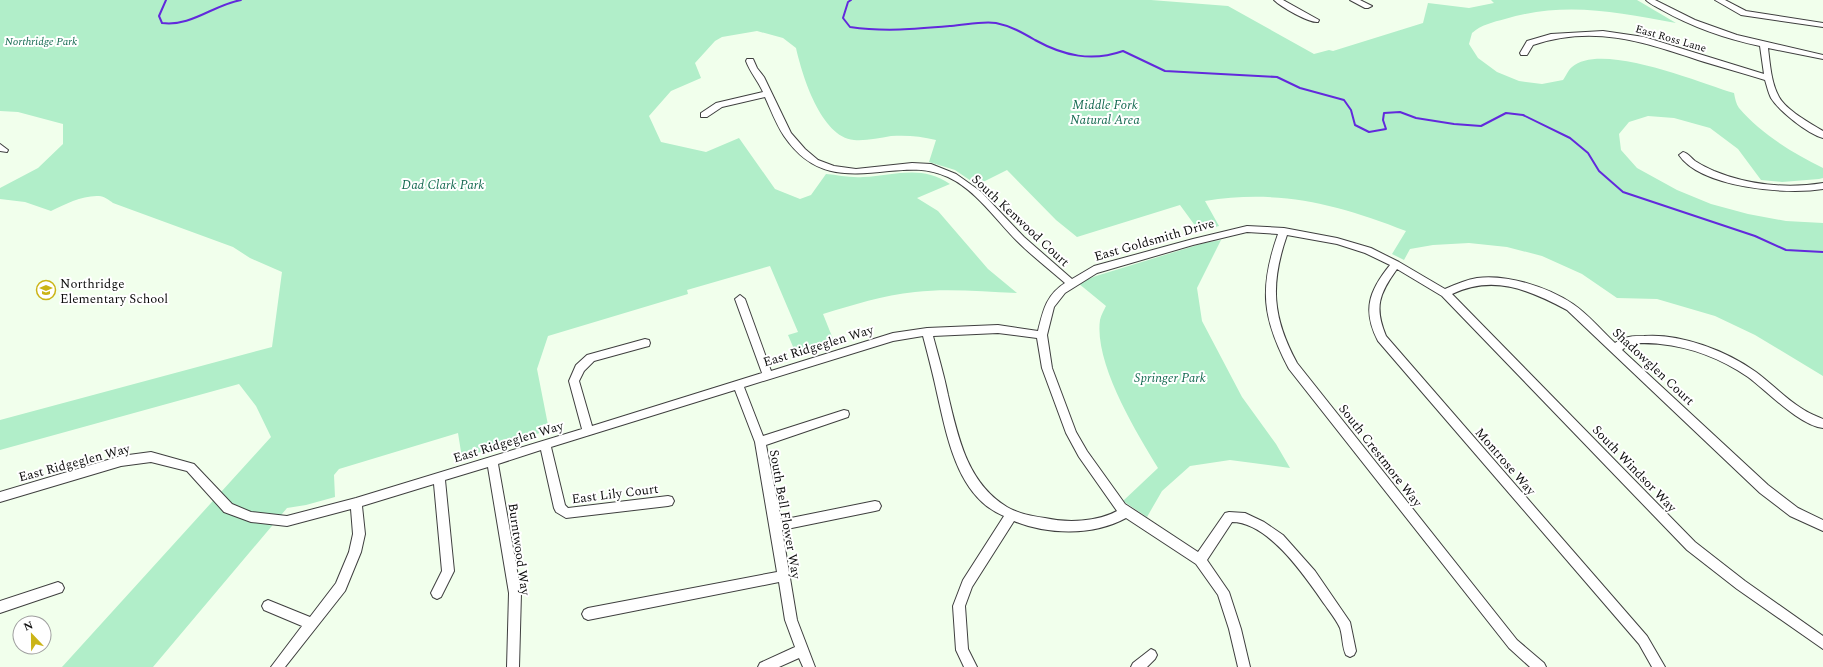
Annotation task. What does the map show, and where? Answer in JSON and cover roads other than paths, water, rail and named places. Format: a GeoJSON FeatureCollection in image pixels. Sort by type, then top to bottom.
{"type":"FeatureCollection","features":[{"type":"Feature","properties":{"kind":"street"},"geometry":{"type":"LineString","coordinates":[[1278,0],[1315,20]]}},
{"type":"Feature","properties":{"kind":"street"},"geometry":{"type":"LineString","coordinates":[[1354,0],[1368,6]]}},
{"type":"Feature","properties":{"kind":"street"},"geometry":{"type":"LineString","coordinates":[[1650,0],[1686,21],[1702,28],[1764,46],[1823,56]]}},
{"type":"Feature","properties":{"kind":"street"},"geometry":{"type":"LineString","coordinates":[[1719,0],[1744,13],[1823,25]]}},
{"type":"Feature","properties":{"kind":"street","name":"East Ross Lane"},"geometry":{"type":"LineString","coordinates":[[1524,53],[1530,44],[1551,36],[1576,33],[1603,33],[1641,39],[1768,78]]}},
{"type":"Feature","properties":{"kind":"street"},"geometry":{"type":"LineString","coordinates":[[1764,46],[1768,78],[1776,99],[1800,121],[1823,136]]}},
{"type":"Feature","properties":{"kind":"street","name":"South Kenwood Court"},"geometry":{"type":"LineString","coordinates":[[750,61],[753,69],[760,77],[787,134],[802,151],[815,162],[833,169],[856,172],[912,166],[931,167],[953,176],[977,193],[1021,239],[1071,283]]}},
{"type":"Feature","properties":{"kind":"street"},"geometry":{"type":"LineString","coordinates":[[704,115],[719,105],[768,94]]}},
{"type":"Feature","properties":{"kind":"street"},"geometry":{"type":"LineString","coordinates":[[1683,155],[1697,166],[1740,182],[1776,188],[1796,189],[1823,186]]}},
{"type":"Feature","properties":{"kind":"street","name":"East Goldsmith Drive"},"geometry":{"type":"LineString","coordinates":[[1244,667],[1235,629],[1223,592],[1200,560],[1121,508],[1083,454],[1071,433],[1047,368],[1042,335],[1049,306],[1062,290],[1094,270],[1205,238],[1248,229],[1284,231],[1337,241],[1368,250],[1396,264]]}},
{"type":"Feature","properties":{"kind":"street","name":"South Crestmore Way"},"geometry":{"type":"LineString","coordinates":[[1284,231],[1272,269],[1271,304],[1278,334],[1284,350],[1293,366],[1513,644],[1540,667]]}},
{"type":"Feature","properties":{"kind":"street","name":"South Windsor Way"},"geometry":{"type":"LineString","coordinates":[[1396,264],[1445,293],[1691,546],[1741,585],[1823,643]]}},
{"type":"Feature","properties":{"kind":"street","name":"Montrose Way"},"geometry":{"type":"LineString","coordinates":[[1396,264],[1380,284],[1373,303],[1375,323],[1382,338],[1642,640],[1659,667]]}},
{"type":"Feature","properties":{"kind":"street","name":"Shadowglen Court"},"geometry":{"type":"LineString","coordinates":[[1445,293],[1459,285],[1479,280],[1502,281],[1527,287],[1546,294],[1570,307],[1764,489],[1794,512],[1823,526]]}},
{"type":"Feature","properties":{"kind":"street"},"geometry":{"type":"LineString","coordinates":[[740,299],[767,374]]}},
{"type":"Feature","properties":{"kind":"street","name":"East Ridgeglen Way"},"geometry":{"type":"LineString","coordinates":[[0,498],[121,461],[151,457],[190,467],[228,508],[251,517],[287,521],[356,503],[767,374],[893,337],[927,332],[998,329],[1042,335]]}},
{"type":"Feature","properties":{"kind":"street"},"geometry":{"type":"LineString","coordinates":[[927,332],[950,431],[970,479],[986,498],[1011,516],[1038,523],[1060,526],[1084,525],[1104,521],[1126,512]]}},
{"type":"Feature","properties":{"kind":"street"},"geometry":{"type":"LineString","coordinates":[[1616,349],[1625,341],[1652,339],[1678,342],[1702,349],[1745,371],[1798,412],[1822,424]]}},
{"type":"Feature","properties":{"kind":"street"},"geometry":{"type":"LineString","coordinates":[[588,431],[574,381],[580,368],[592,358],[645,343]]}},
{"type":"Feature","properties":{"kind":"street","name":"South Bell Flower Way"},"geometry":{"type":"LineString","coordinates":[[738,384],[760,442],[776,526],[791,620],[809,667]]}},
{"type":"Feature","properties":{"kind":"street"},"geometry":{"type":"LineString","coordinates":[[760,442],[844,414]]}},
{"type":"Feature","properties":{"kind":"street","name":"East Lily Court"},"geometry":{"type":"LineString","coordinates":[[545,444],[560,508],[566,513],[668,501]]}},
{"type":"Feature","properties":{"kind":"street","name":"Burntwood Way"},"geometry":{"type":"LineString","coordinates":[[492,461],[514,593],[513,667]]}},
{"type":"Feature","properties":{"kind":"street"},"geometry":{"type":"LineString","coordinates":[[437,592],[448,571],[439,477]]}},
{"type":"Feature","properties":{"kind":"street"},"geometry":{"type":"LineString","coordinates":[[278,667],[311,623],[341,587],[355,552],[359,534],[356,503]]}},
{"type":"Feature","properties":{"kind":"street"},"geometry":{"type":"LineString","coordinates":[[776,526],[875,506]]}},
{"type":"Feature","properties":{"kind":"street"},"geometry":{"type":"LineString","coordinates":[[971,667],[962,650],[959,606],[967,584],[1011,516]]}},
{"type":"Feature","properties":{"kind":"street"},"geometry":{"type":"LineString","coordinates":[[1200,560],[1229,517],[1241,517],[1260,526],[1279,539],[1311,575],[1346,626],[1350,651]]}},
{"type":"Feature","properties":{"kind":"street"},"geometry":{"type":"LineString","coordinates":[[588,614],[783,576]]}},
{"type":"Feature","properties":{"kind":"street"},"geometry":{"type":"LineString","coordinates":[[0,607],[58,588]]}},
{"type":"Feature","properties":{"kind":"street"},"geometry":{"type":"LineString","coordinates":[[268,606],[311,623]]}},
{"type":"Feature","properties":{"kind":"street"},"geometry":{"type":"LineString","coordinates":[[764,667],[803,650]]}},
{"type":"Feature","properties":{"kind":"street"},"geometry":{"type":"LineString","coordinates":[[1138,667],[1151,655]]}},
{"type":"Feature","properties":{"kind":"waterway"},"geometry":{"type":"LineString","coordinates":[[166,0],[159,16],[162,23],[183,22],[221,6],[241,0]]}},
{"type":"Feature","properties":{"kind":"waterway"},"geometry":{"type":"LineString","coordinates":[[851,0],[848,2],[843,18],[850,27],[863,29],[900,30],[979,23],[996,23],[1017,30],[1046,46],[1078,56],[1100,56],[1123,51],[1165,71],[1277,77],[1300,88],[1344,100],[1351,110],[1355,125],[1369,132],[1386,129],[1383,120],[1384,113],[1400,112],[1416,118],[1454,124],[1481,126],[1506,113],[1523,115],[1570,138],[1588,153],[1599,171],[1623,192],[1755,236],[1786,250],[1823,252]]}},
{"type":"Feature","properties":{"kind":"place","name":"Northridge Elementary School"},"geometry":{"type":"Point","coordinates":[46,290]}},
{"type":"Feature","properties":{"kind":"park label","name":"Northridge Park"},"geometry":{"type":"Point","coordinates":[41,41]}},
{"type":"Feature","properties":{"kind":"park label","name":"Middle Fork Natural Area"},"geometry":{"type":"Point","coordinates":[1105,112]}},
{"type":"Feature","properties":{"kind":"park label","name":"Dad Clark Park"},"geometry":{"type":"Point","coordinates":[443,184]}},
{"type":"Feature","properties":{"kind":"park label","name":"Springer Park"},"geometry":{"type":"Point","coordinates":[1170,377]}}]}
